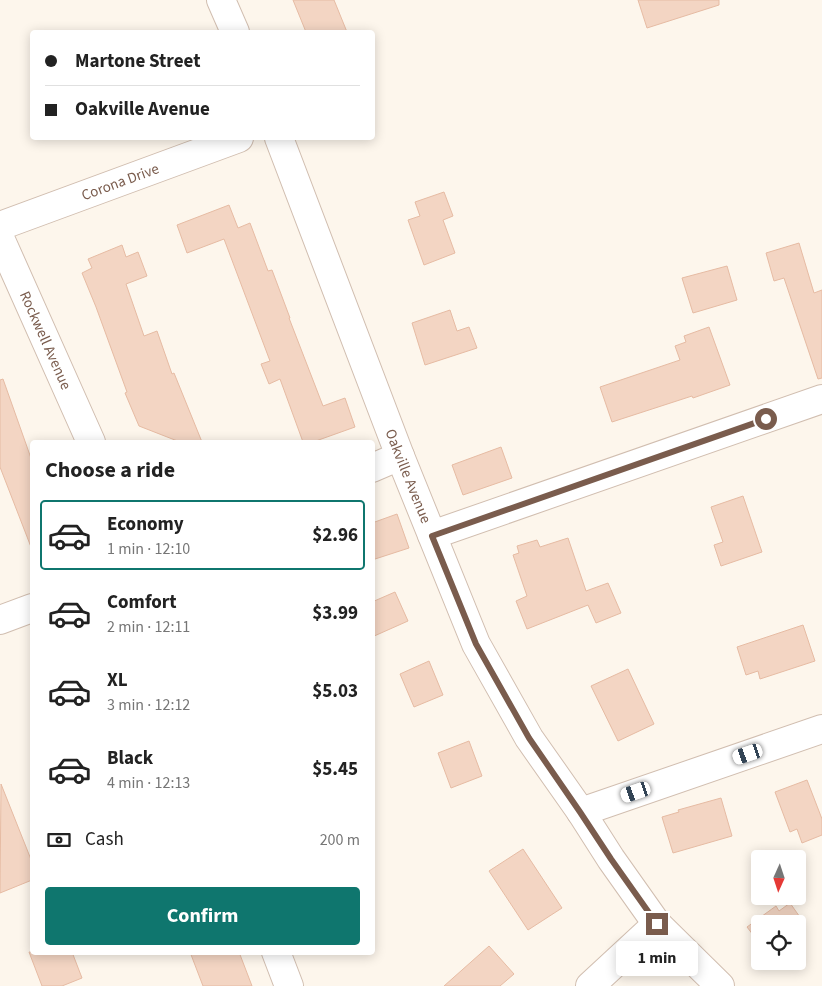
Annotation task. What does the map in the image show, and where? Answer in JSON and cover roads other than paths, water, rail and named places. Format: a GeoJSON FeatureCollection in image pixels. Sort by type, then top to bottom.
{"type":"FeatureCollection","features":[{"type":"Feature","properties":{"kind":"street"},"geometry":{"type":"LineString","coordinates":[[221,0],[233,30]]}},
{"type":"Feature","properties":{"kind":"street","name":"Corona Drive"},"geometry":{"type":"LineString","coordinates":[[0,226],[234,140]]}},
{"type":"Feature","properties":{"kind":"street","name":"Oakville Avenue"},"geometry":{"type":"LineString","coordinates":[[279,140],[400,456],[476,644],[529,738],[657,924],[720,986]]}},
{"type":"Feature","properties":{"kind":"street","name":"Rockwell Avenue"},"geometry":{"type":"LineString","coordinates":[[0,238],[90,440]]}},
{"type":"Feature","properties":{"kind":"street"},"geometry":{"type":"LineString","coordinates":[[432,536],[822,399]]}},
{"type":"Feature","properties":{"kind":"street"},"geometry":{"type":"LineString","coordinates":[[375,467],[400,456]]}},
{"type":"Feature","properties":{"kind":"street"},"geometry":{"type":"LineString","coordinates":[[0,620],[30,609]]}},
{"type":"Feature","properties":{"kind":"street"},"geometry":{"type":"LineString","coordinates":[[580,812],[822,728]]}},
{"type":"Feature","properties":{"kind":"street"},"geometry":{"type":"LineString","coordinates":[[590,986],[657,924]]}},
{"type":"Feature","properties":{"kind":"street"},"geometry":{"type":"LineString","coordinates":[[277,955],[289,986]]}}]}
